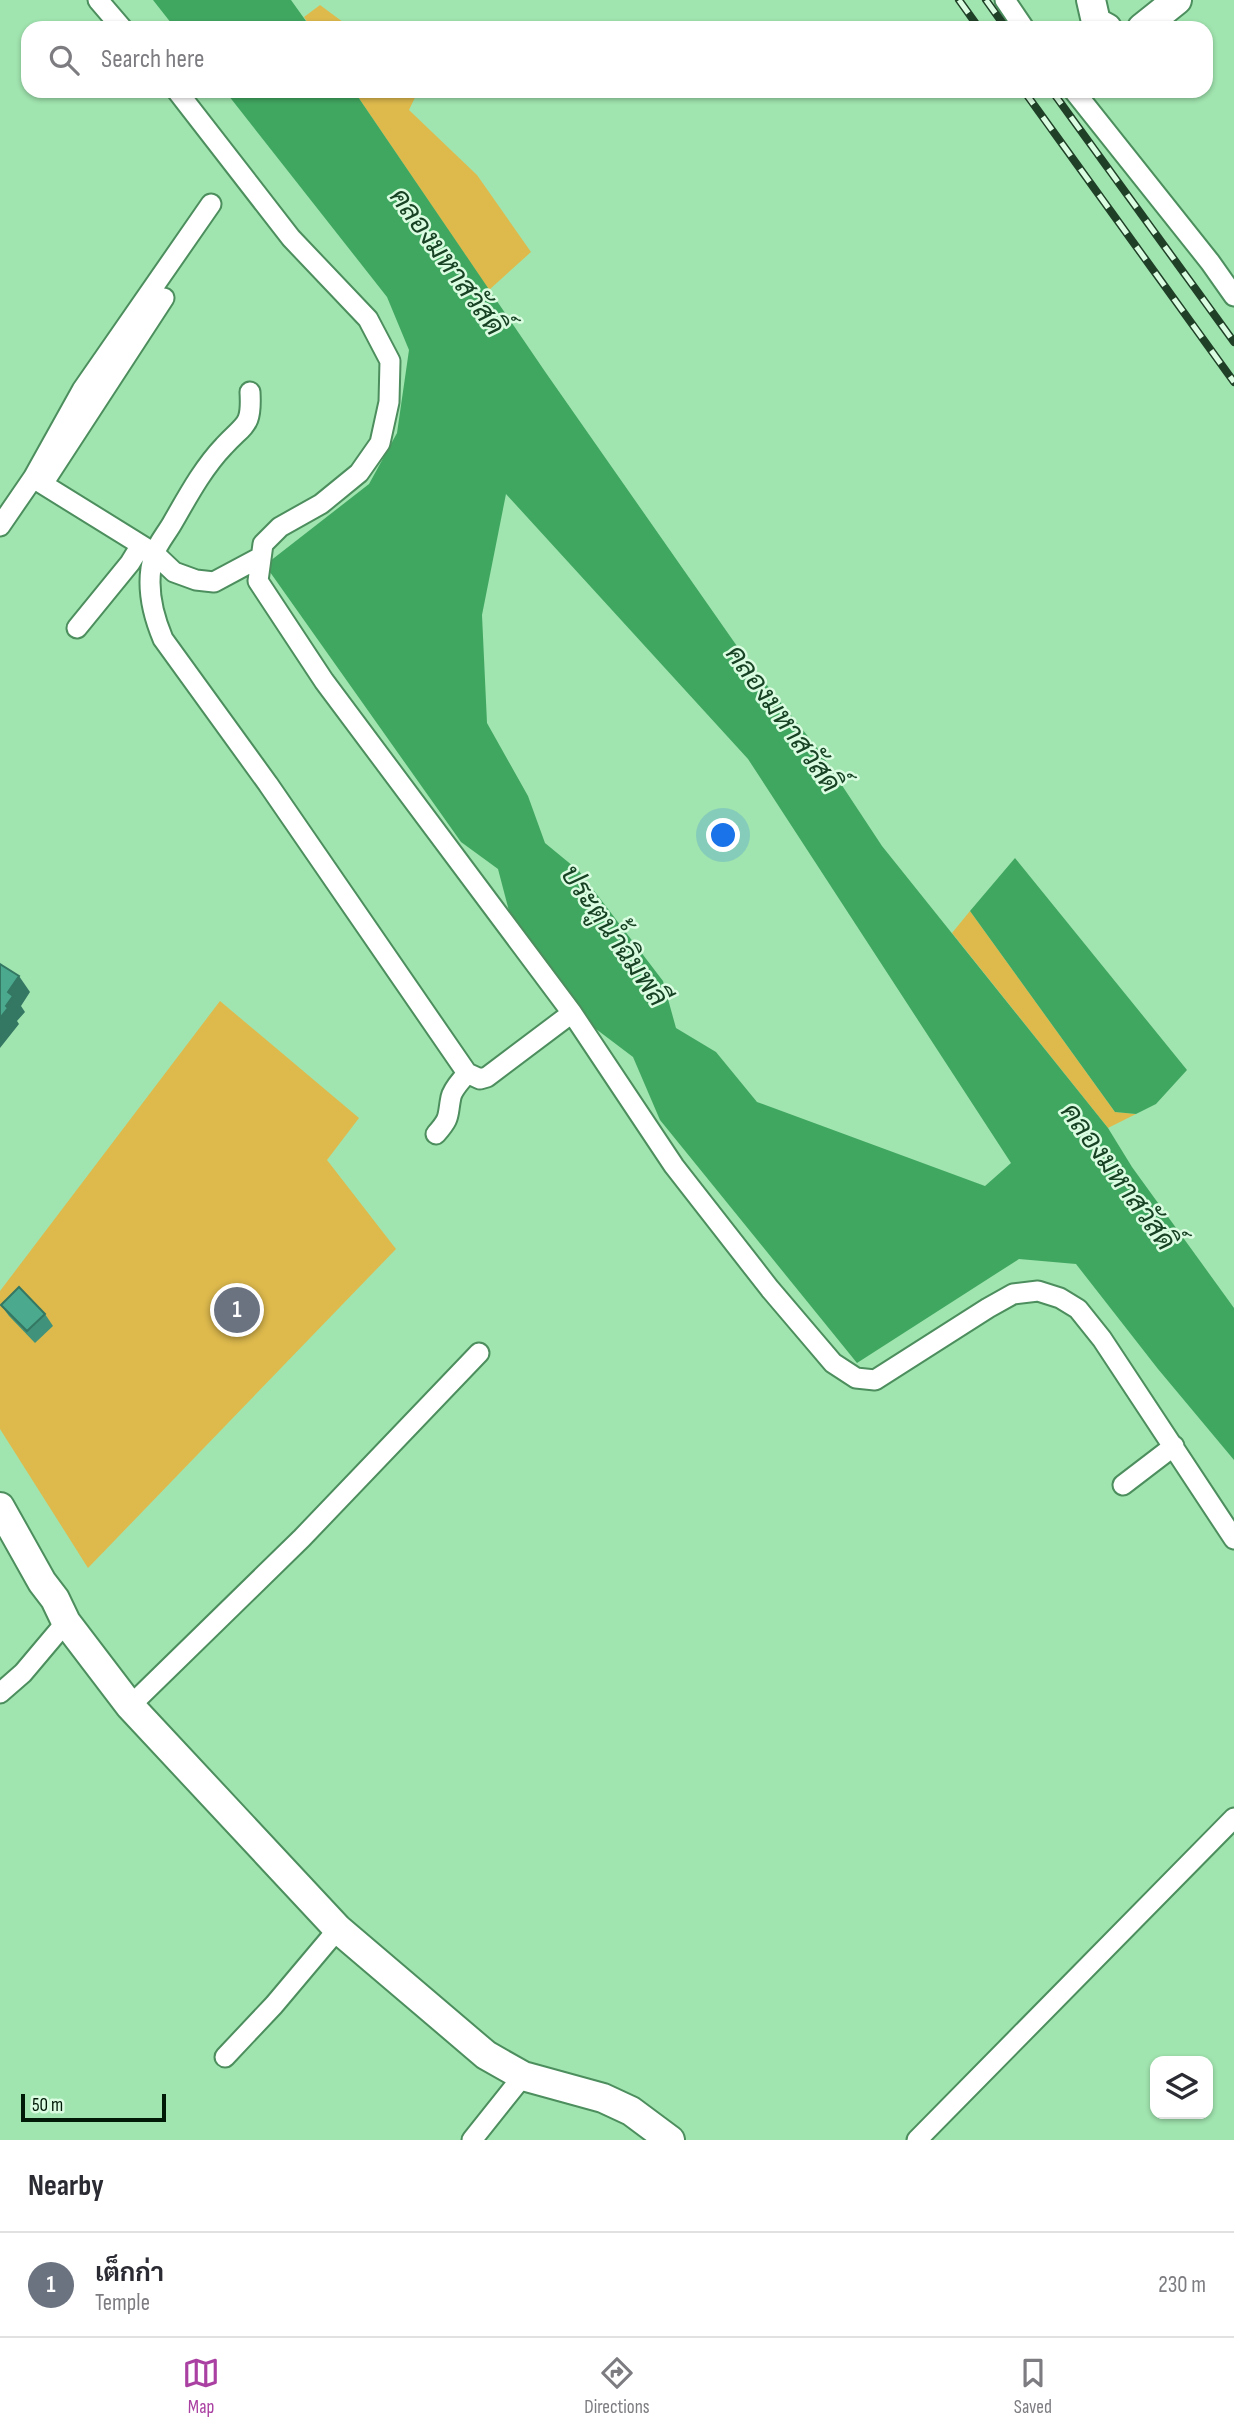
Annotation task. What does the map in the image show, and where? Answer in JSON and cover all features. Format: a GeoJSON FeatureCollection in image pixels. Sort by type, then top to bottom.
{"type":"FeatureCollection","features":[{"type":"Feature","properties":{"kind":"street"},"geometry":{"type":"LineString","coordinates":[[98,0],[116,21]]}},
{"type":"Feature","properties":{"kind":"street"},"geometry":{"type":"LineString","coordinates":[[1005,0],[1019,21]]}},
{"type":"Feature","properties":{"kind":"street"},"geometry":{"type":"LineString","coordinates":[[1151,21],[1177,0]]}},
{"type":"Feature","properties":{"kind":"street"},"geometry":{"type":"LineString","coordinates":[[182,98],[291,238],[368,319],[390,361],[389,402],[380,443],[359,473],[321,504],[280,527],[263,544],[259,558],[258,582],[324,681],[572,1013],[674,1166],[770,1289],[833,1363],[856,1378],[875,1380],[1013,1294],[1038,1292],[1060,1298],[1078,1309],[1102,1339],[1234,1539]]}},
{"type":"Feature","properties":{"kind":"street"},"geometry":{"type":"LineString","coordinates":[[1080,98],[1234,296]]}},
{"type":"Feature","properties":{"kind":"street"},"geometry":{"type":"LineString","coordinates":[[38,481],[82,390],[211,204]]}},
{"type":"Feature","properties":{"kind":"street"},"geometry":{"type":"LineString","coordinates":[[0,526],[56,461],[164,298]]}},
{"type":"Feature","properties":{"kind":"street"},"geometry":{"type":"LineString","coordinates":[[77,628],[125,569],[148,549],[224,446],[243,430],[251,413],[250,392]]}},
{"type":"Feature","properties":{"kind":"street"},"geometry":{"type":"LineString","coordinates":[[38,481],[148,549],[173,572],[196,580],[214,582],[259,558]]}},
{"type":"Feature","properties":{"kind":"street"},"geometry":{"type":"LineString","coordinates":[[148,549],[150,597],[163,639],[260,773],[467,1073],[480,1079],[487,1077],[572,1013]]}},
{"type":"Feature","properties":{"kind":"street"},"geometry":{"type":"LineString","coordinates":[[436,1134],[450,1116],[454,1090],[467,1073]]}},
{"type":"Feature","properties":{"kind":"street"},"geometry":{"type":"LineString","coordinates":[[130,1706],[302,1538],[479,1353]]}},
{"type":"Feature","properties":{"kind":"street"},"geometry":{"type":"LineString","coordinates":[[1123,1485],[1174,1446]]}},
{"type":"Feature","properties":{"kind":"street"},"geometry":{"type":"LineString","coordinates":[[0,1507],[42,1582],[55,1599],[65,1622],[130,1706],[338,1929],[486,2056],[523,2076],[603,2098],[631,2111],[670,2140]]}},
{"type":"Feature","properties":{"kind":"street"},"geometry":{"type":"LineString","coordinates":[[0,1693],[23,1673],[65,1622]]}},
{"type":"Feature","properties":{"kind":"street"},"geometry":{"type":"LineString","coordinates":[[917,2140],[1234,1818]]}},
{"type":"Feature","properties":{"kind":"street"},"geometry":{"type":"LineString","coordinates":[[225,2057],[275,2005],[338,1929]]}},
{"type":"Feature","properties":{"kind":"street"},"geometry":{"type":"LineString","coordinates":[[472,2140],[523,2076]]}},
{"type":"Feature","properties":{"kind":"shaded area"},"geometry":{"type":"Polygon","coordinates":[[[320,5],[342,21],[307,21],[304,17],[320,5]]]}},
{"type":"Feature","properties":{"kind":"shaded area"},"geometry":{"type":"Polygon","coordinates":[[[359,98],[415,98],[409,110],[477,175],[531,252],[489,290],[359,98]]]}},
{"type":"Feature","properties":{"kind":"shaded area"},"geometry":{"type":"Polygon","coordinates":[[[970,911],[1115,1112],[1136,1114],[1108,1128],[952,933],[970,911]]]}},
{"type":"Feature","properties":{"kind":"shaded area"},"geometry":{"type":"Polygon","coordinates":[[[220,1001],[359,1118],[327,1160],[396,1249],[88,1568],[0,1429],[0,1291],[220,1001]]]}},
{"type":"Feature","properties":{"kind":"water"},"geometry":{"type":"Polygon","coordinates":[[[153,0],[291,0],[306,21],[170,21],[153,0]]]}},
{"type":"Feature","properties":{"kind":"water"},"geometry":{"type":"Polygon","coordinates":[[[231,98],[359,98],[546,373],[746,659],[818,749],[882,846],[1108,1128],[1132,1167],[1234,1308],[1234,1460],[1076,1264],[1019,1259],[857,1363],[660,1120],[633,1057],[592,1026],[509,911],[498,869],[461,842],[265,565],[369,484],[397,433],[409,350],[387,297],[231,98]],[[506,494],[482,615],[487,723],[528,796],[545,843],[579,871],[663,981],[676,1028],[716,1052],[757,1102],[985,1186],[1011,1163],[748,759],[506,494]]]}},
{"type":"Feature","properties":{"kind":"water"},"geometry":{"type":"Polygon","coordinates":[[[1015,858],[1187,1070],[1156,1104],[1136,1114],[1115,1112],[970,911],[1015,858]]]}},
{"type":"Feature","properties":{"kind":"building"},"geometry":{"type":"Polygon","coordinates":[[[0,964],[19,976],[8,992],[13,996],[0,1018],[0,964]]]}},
{"type":"Feature","properties":{"kind":"building"},"geometry":{"type":"Polygon","coordinates":[[[19,1287],[45,1314],[27,1331],[1,1305],[19,1287]]]}},
{"type":"Feature","properties":{"kind":"railway"},"geometry":{"type":"LineString","coordinates":[[959,0],[974,21]]}},
{"type":"Feature","properties":{"kind":"railway"},"geometry":{"type":"LineString","coordinates":[[986,0],[1001,21]]}},
{"type":"Feature","properties":{"kind":"railway"},"geometry":{"type":"LineString","coordinates":[[1029,98],[1234,382]]}},
{"type":"Feature","properties":{"kind":"railway"},"geometry":{"type":"LineString","coordinates":[[1057,98],[1234,342]]}},
{"type":"Feature","properties":{"kind":"place","name":"เต็กก่า"},"geometry":{"type":"Point","coordinates":[237,1310]}},
{"type":"Feature","properties":{"kind":"water label","name":"คลองมหาสวัสดิ์"},"geometry":{"type":"Point","coordinates":[448,261]}},
{"type":"Feature","properties":{"kind":"water label","name":"คลองมหาสวัสดิ์"},"geometry":{"type":"Point","coordinates":[784,718]}},
{"type":"Feature","properties":{"kind":"water label","name":"ประตูน้ำฉิมพลี"},"geometry":{"type":"Point","coordinates":[615,935]}},
{"type":"Feature","properties":{"kind":"water label","name":"คลองมหาสวัสดิ์"},"geometry":{"type":"Point","coordinates":[1119,1176]}}]}
